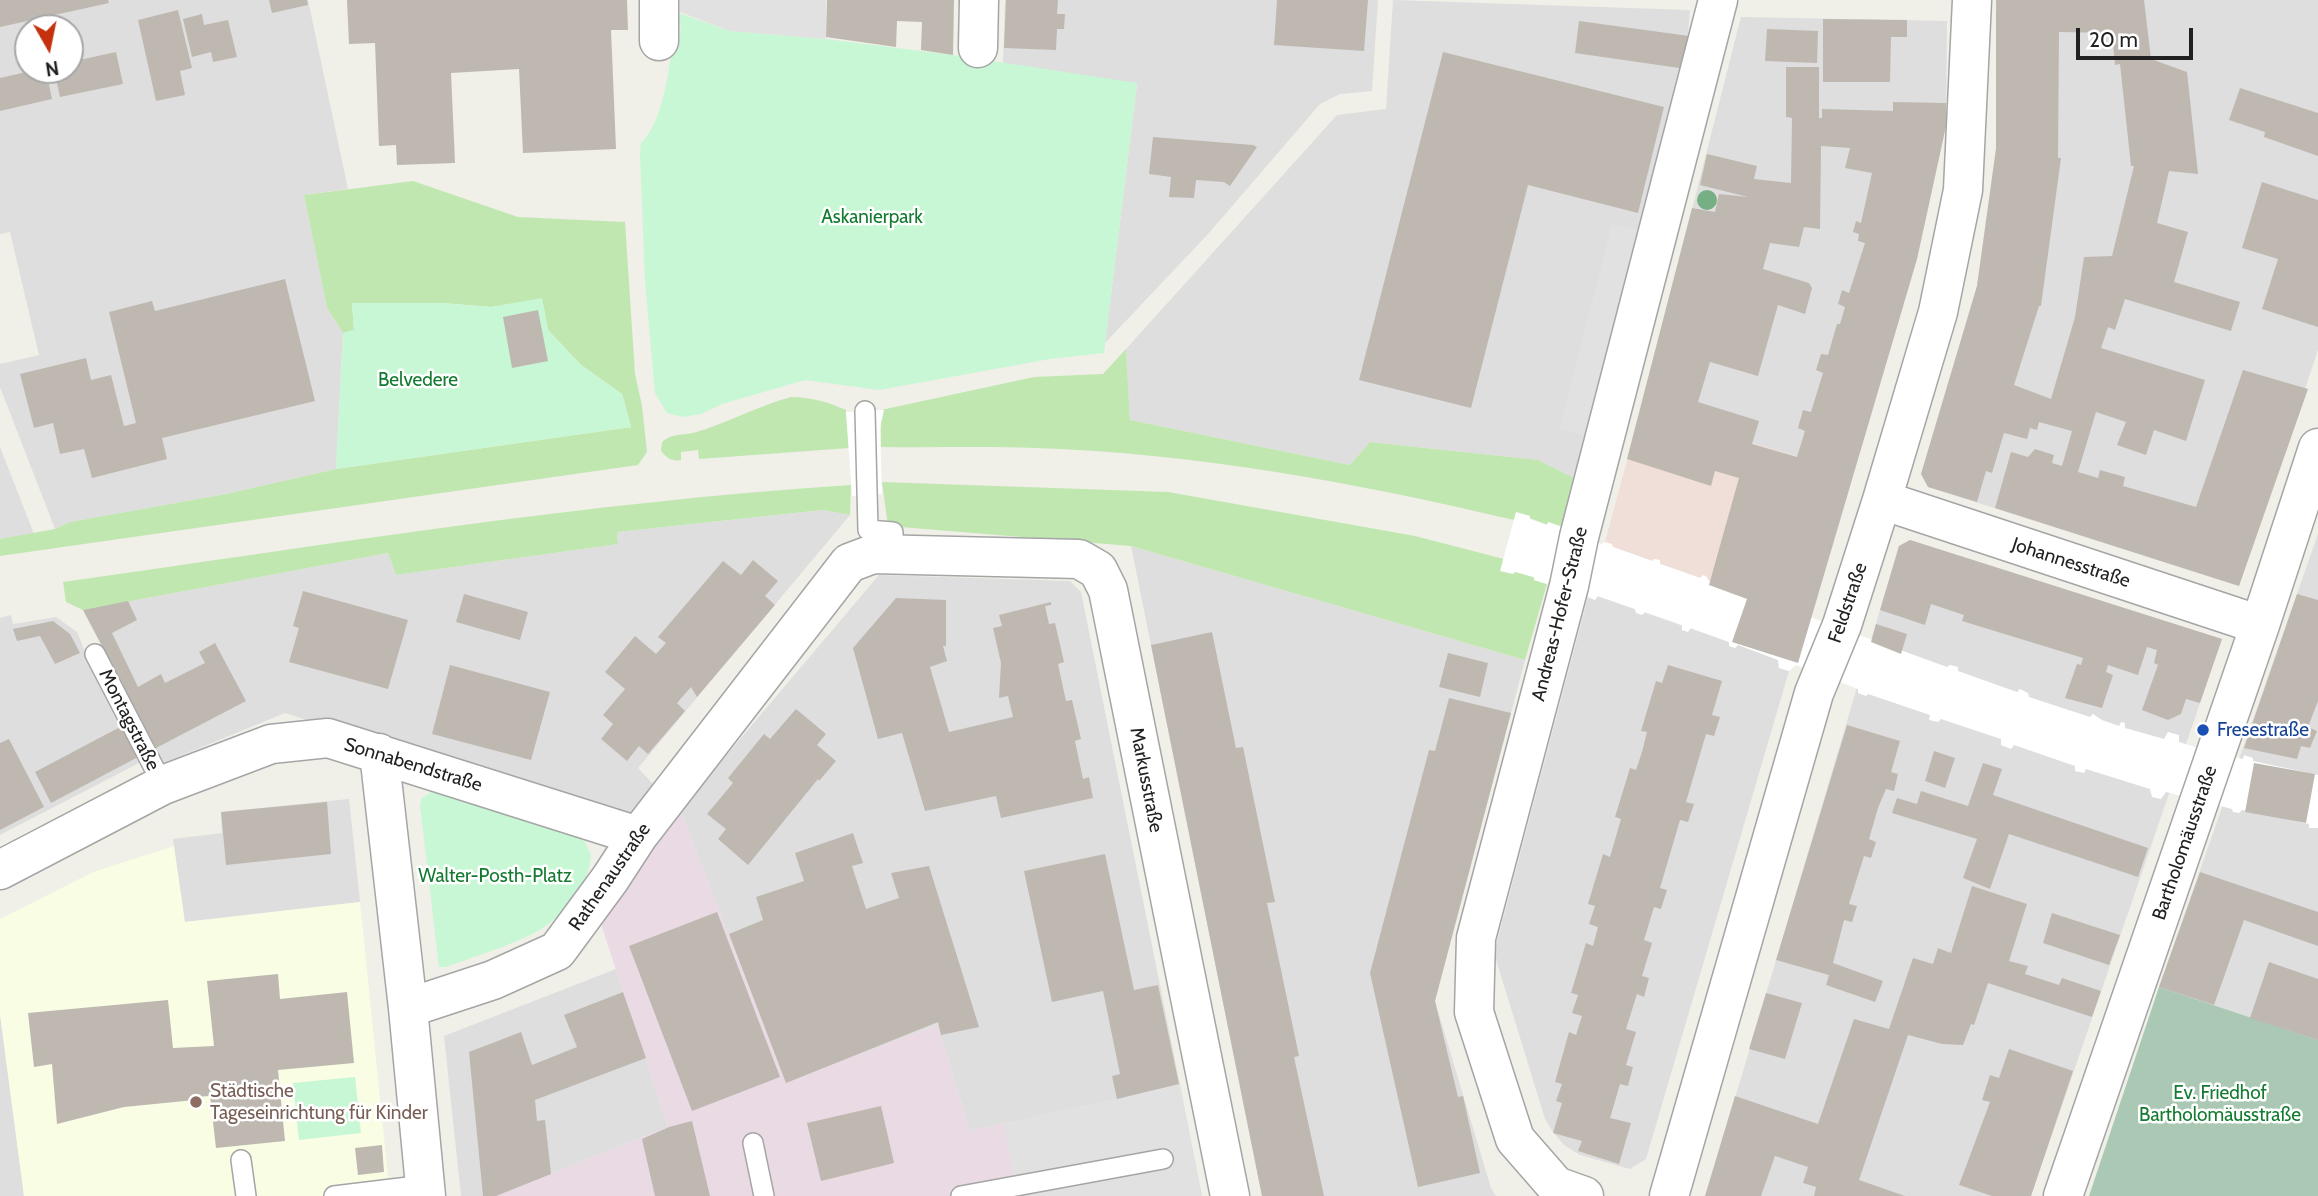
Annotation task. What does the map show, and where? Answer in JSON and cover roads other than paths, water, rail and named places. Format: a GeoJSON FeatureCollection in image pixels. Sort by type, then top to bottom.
{"type":"FeatureCollection","features":[{"type":"Feature","properties":{"kind":"street"},"geometry":{"type":"LineString","coordinates":[[659,0],[659,41]]}},
{"type":"Feature","properties":{"kind":"street"},"geometry":{"type":"LineString","coordinates":[[978,48],[979,0]]}},
{"type":"Feature","properties":{"kind":"street","name":"Andreas-Hofer-Straße"},"geometry":{"type":"LineString","coordinates":[[1584,1196],[1556,1186],[1516,1139],[1474,1012],[1476,938],[1570,586],[1579,537],[1718,0]]}},
{"type":"Feature","properties":{"kind":"street","name":"Feldstraße"},"geometry":{"type":"LineString","coordinates":[[1669,1196],[1814,693],[1842,625],[1938,313],[1963,190],[1972,0]]}},
{"type":"Feature","properties":{"kind":"street","name":"Bartholomäusstraße"},"geometry":{"type":"LineString","coordinates":[[2063,1196],[2260,625],[2318,448]]}},
{"type":"Feature","properties":{"kind":"street","name":"Johannesstraße"},"geometry":{"type":"LineString","coordinates":[[1882,500],[2260,625]]}},
{"type":"Feature","properties":{"kind":"street","name":"Rathenaustraße"},"geometry":{"type":"LineString","coordinates":[[408,1008],[493,980],[557,951],[638,836],[849,563],[873,554],[893,554]]}},
{"type":"Feature","properties":{"kind":"street","name":"Markusstraße"},"geometry":{"type":"LineString","coordinates":[[893,554],[1079,559],[1098,570],[1108,590],[1230,1196]]}},
{"type":"Feature","properties":{"kind":"street","name":"Sonnabendstraße"},"geometry":{"type":"LineString","coordinates":[[0,870],[163,785],[271,744],[328,738],[638,836]]}},
{"type":"Feature","properties":{"kind":"street"},"geometry":{"type":"LineString","coordinates":[[379,753],[408,1008],[425,1191]]}},
{"type":"Feature","properties":{"kind":"lane"},"geometry":{"type":"LineString","coordinates":[[865,411],[868,530],[893,532],[893,554]]}},
{"type":"Feature","properties":{"kind":"lane","name":"Montagstraße"},"geometry":{"type":"LineString","coordinates":[[95,654],[163,785]]}},
{"type":"Feature","properties":{"kind":"lane"},"geometry":{"type":"LineString","coordinates":[[753,1143],[764,1196]]}},
{"type":"Feature","properties":{"kind":"lane"},"geometry":{"type":"LineString","coordinates":[[961,1196],[1163,1159]]}},
{"type":"Feature","properties":{"kind":"lane"},"geometry":{"type":"LineString","coordinates":[[241,1160],[246,1196]]}},
{"type":"Feature","properties":{"kind":"lane"},"geometry":{"type":"LineString","coordinates":[[334,1196],[425,1191]]}},
{"type":"Feature","properties":{"kind":"place","name":"Fresestraße"},"geometry":{"type":"Point","coordinates":[2203,730]}},
{"type":"Feature","properties":{"kind":"place","name":"Städtische Tageseinrichtung für Kinder"},"geometry":{"type":"Point","coordinates":[196,1102]}},
{"type":"Feature","properties":{"kind":"park label","name":"Askanierpark"},"geometry":{"type":"Point","coordinates":[872,217]}},
{"type":"Feature","properties":{"kind":"park label","name":"Belvedere"},"geometry":{"type":"Point","coordinates":[418,380]}},
{"type":"Feature","properties":{"kind":"park label","name":"Walter-Posth-Platz"},"geometry":{"type":"Point","coordinates":[495,876]}},
{"type":"Feature","properties":{"kind":"park label","name":"Ev. Friedhof Bartholomäusstraße"},"geometry":{"type":"Point","coordinates":[2220,1104]}}]}
